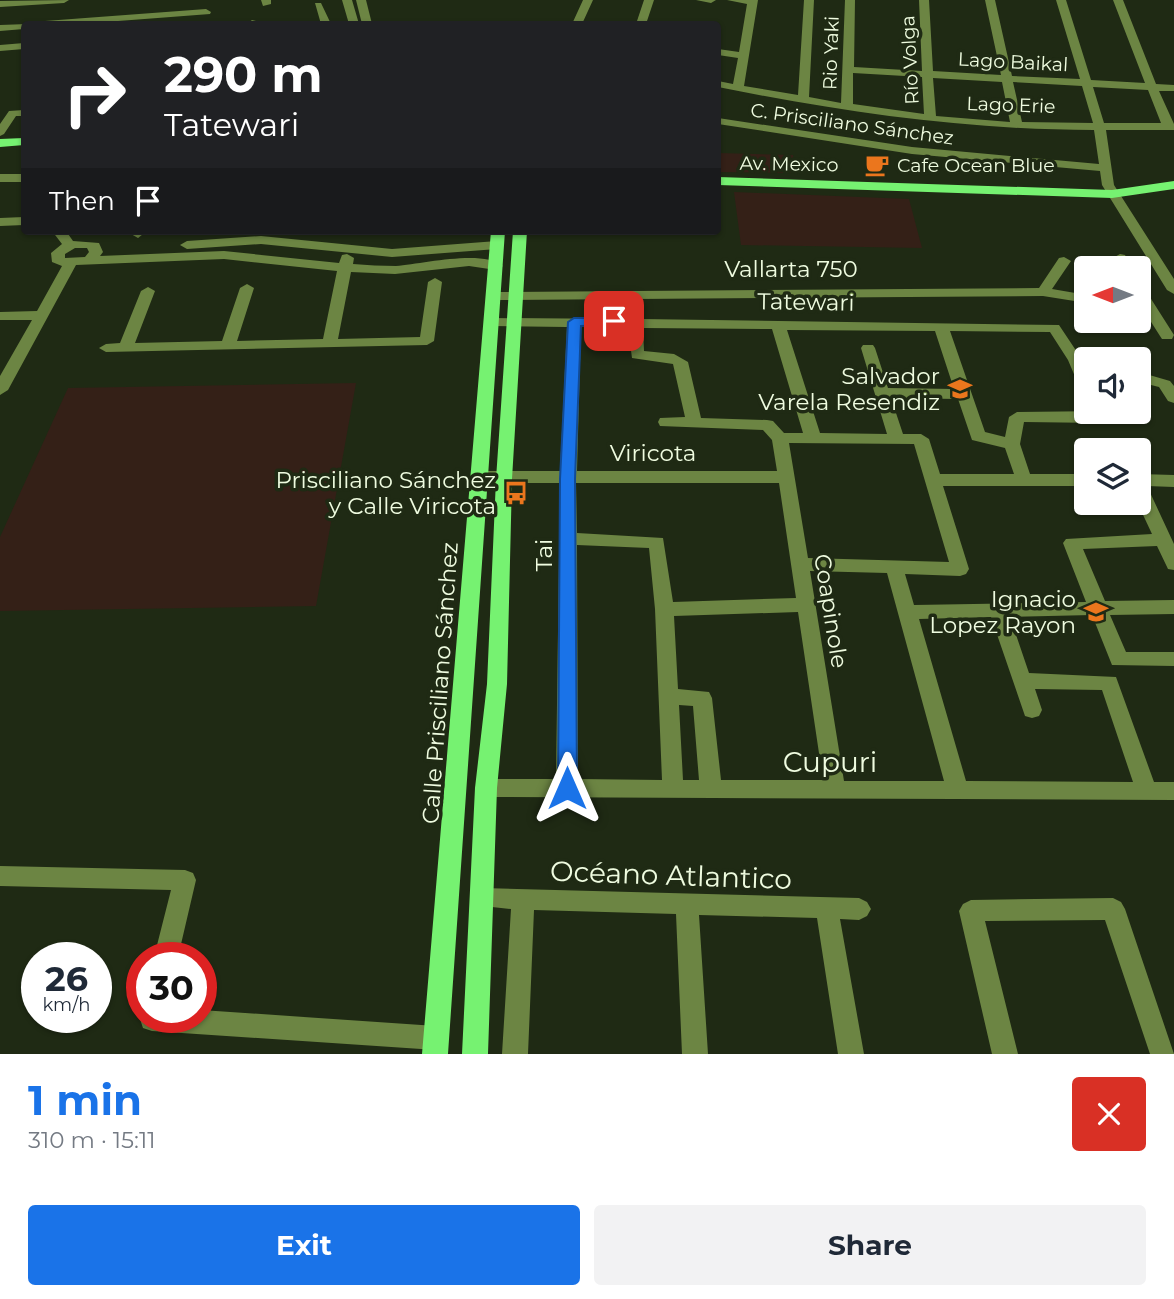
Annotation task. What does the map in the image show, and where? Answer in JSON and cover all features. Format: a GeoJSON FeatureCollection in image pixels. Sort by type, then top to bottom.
{"type":"FeatureCollection","features":[{"type":"Feature","properties":{"kind":"main road"},"geometry":{"type":"LineString","coordinates":[[0,143],[21,142]]}},
{"type":"Feature","properties":{"kind":"main road"},"geometry":{"type":"LineString","coordinates":[[0,151],[21,151]]}},
{"type":"Feature","properties":{"kind":"main road","name":"Av. Mexico"},"geometry":{"type":"LineString","coordinates":[[721,173],[1110,190]]}},
{"type":"Feature","properties":{"kind":"main road"},"geometry":{"type":"LineString","coordinates":[[1110,190],[1174,177]]}},
{"type":"Feature","properties":{"kind":"main road","name":"Av. Mexico"},"geometry":{"type":"LineString","coordinates":[[721,181],[1110,190]]}},
{"type":"Feature","properties":{"kind":"main road"},"geometry":{"type":"LineString","coordinates":[[1110,190],[1174,185]]}},
{"type":"Feature","properties":{"kind":"main road"},"geometry":{"type":"LineString","coordinates":[[475,1054],[486,788],[497,684],[504,479],[520,235]]}},
{"type":"Feature","properties":{"kind":"main road","name":"Calle Prisciliano Sánchez"},"geometry":{"type":"LineString","coordinates":[[436,1046],[498,238]]}},
{"type":"Feature","properties":{"kind":"street"},"geometry":{"type":"LineString","coordinates":[[0,3],[8,0]]}},
{"type":"Feature","properties":{"kind":"street"},"geometry":{"type":"LineString","coordinates":[[0,3],[64,0]]}},
{"type":"Feature","properties":{"kind":"street"},"geometry":{"type":"LineString","coordinates":[[105,21],[206,16],[207,0]]}},
{"type":"Feature","properties":{"kind":"street"},"geometry":{"type":"LineString","coordinates":[[347,0],[353,21]]}},
{"type":"Feature","properties":{"kind":"street"},"geometry":{"type":"LineString","coordinates":[[361,0],[366,21]]}},
{"type":"Feature","properties":{"kind":"street"},"geometry":{"type":"LineString","coordinates":[[578,21],[588,0]]}},
{"type":"Feature","properties":{"kind":"street"},"geometry":{"type":"LineString","coordinates":[[642,21],[649,0]]}},
{"type":"Feature","properties":{"kind":"street"},"geometry":{"type":"LineString","coordinates":[[701,0],[711,0]]}},
{"type":"Feature","properties":{"kind":"street"},"geometry":{"type":"LineString","coordinates":[[732,0],[753,1],[738,88]]}},
{"type":"Feature","properties":{"kind":"street"},"geometry":{"type":"LineString","coordinates":[[803,100],[809,0]]}},
{"type":"Feature","properties":{"kind":"street","name":"Rio Yaki"},"geometry":{"type":"LineString","coordinates":[[847,107],[850,0]]}},
{"type":"Feature","properties":{"kind":"street","name":"Río Volga"},"geometry":{"type":"LineString","coordinates":[[924,0],[930,75],[930,118]]}},
{"type":"Feature","properties":{"kind":"street"},"geometry":{"type":"LineString","coordinates":[[990,0],[1017,125]]}},
{"type":"Feature","properties":{"kind":"street"},"geometry":{"type":"LineString","coordinates":[[1061,0],[1099,125],[1110,190],[1174,290]]}},
{"type":"Feature","properties":{"kind":"street"},"geometry":{"type":"LineString","coordinates":[[1118,0],[1150,86],[1171,127]]}},
{"type":"Feature","properties":{"kind":"street"},"geometry":{"type":"LineString","coordinates":[[318,5],[325,21]]}},
{"type":"Feature","properties":{"kind":"street"},"geometry":{"type":"LineString","coordinates":[[0,28],[21,26]]}},
{"type":"Feature","properties":{"kind":"street"},"geometry":{"type":"LineString","coordinates":[[0,48],[21,46]]}},
{"type":"Feature","properties":{"kind":"street"},"geometry":{"type":"LineString","coordinates":[[721,52],[745,56]]}},
{"type":"Feature","properties":{"kind":"street","name":"Lago Baikal"},"geometry":{"type":"LineString","coordinates":[[850,70],[1174,88]]}},
{"type":"Feature","properties":{"kind":"street","name":"Lago Erie"},"geometry":{"type":"LineString","coordinates":[[721,85],[803,100],[930,118],[1017,125],[1171,127]]}},
{"type":"Feature","properties":{"kind":"street"},"geometry":{"type":"LineString","coordinates":[[0,110],[19,113]]}},
{"type":"Feature","properties":{"kind":"street"},"geometry":{"type":"LineString","coordinates":[[0,132],[19,113]]}},
{"type":"Feature","properties":{"kind":"street","name":"C. Prisciliano Sánchez"},"geometry":{"type":"LineString","coordinates":[[721,122],[867,146],[960,158],[1107,168]]}},
{"type":"Feature","properties":{"kind":"street"},"geometry":{"type":"LineString","coordinates":[[0,178],[21,178]]}},
{"type":"Feature","properties":{"kind":"street"},"geometry":{"type":"LineString","coordinates":[[0,236],[4,222]]}},
{"type":"Feature","properties":{"kind":"street"},"geometry":{"type":"LineString","coordinates":[[62,235],[69,245],[92,253],[223,254],[345,268],[395,270],[498,238]]}},
{"type":"Feature","properties":{"kind":"street"},"geometry":{"type":"LineString","coordinates":[[223,254],[231,236]]}},
{"type":"Feature","properties":{"kind":"street"},"geometry":{"type":"LineString","coordinates":[[0,390],[3,370],[64,263],[92,253],[157,248],[231,236],[496,266]]}},
{"type":"Feature","properties":{"kind":"street"},"geometry":{"type":"LineString","coordinates":[[64,263],[58,253],[69,245]]}},
{"type":"Feature","properties":{"kind":"street"},"geometry":{"type":"LineString","coordinates":[[329,344],[348,250]]}},
{"type":"Feature","properties":{"kind":"street"},"geometry":{"type":"LineString","coordinates":[[1154,259],[1174,262]]}},
{"type":"Feature","properties":{"kind":"street"},"geometry":{"type":"LineString","coordinates":[[1043,292],[1064,261]]}},
{"type":"Feature","properties":{"kind":"street"},"geometry":{"type":"LineString","coordinates":[[107,348],[426,341],[435,282]]}},
{"type":"Feature","properties":{"kind":"street"},"geometry":{"type":"LineString","coordinates":[[228,345],[247,288]]}},
{"type":"Feature","properties":{"kind":"street"},"geometry":{"type":"LineString","coordinates":[[126,347],[148,290]]}},
{"type":"Feature","properties":{"kind":"street","name":"Vallarta 750"},"geometry":{"type":"LineString","coordinates":[[494,296],[1043,292],[1074,297]]}},
{"type":"Feature","properties":{"kind":"street"},"geometry":{"type":"LineString","coordinates":[[1152,314],[1167,335]]}},
{"type":"Feature","properties":{"kind":"street"},"geometry":{"type":"LineString","coordinates":[[0,316],[33,315]]}},
{"type":"Feature","properties":{"kind":"street"},"geometry":{"type":"LineString","coordinates":[[635,321],[637,355],[669,357],[680,362],[694,422]]}},
{"type":"Feature","properties":{"kind":"street","name":"Tatewari"},"geometry":{"type":"LineString","coordinates":[[492,322],[635,321],[1054,328],[1074,353]]}},
{"type":"Feature","properties":{"kind":"street","name":"Tai"},"geometry":{"type":"LineString","coordinates":[[567,788],[568,479],[574,322]]}},
{"type":"Feature","properties":{"kind":"street"},"geometry":{"type":"LineString","coordinates":[[778,325],[813,438]]}},
{"type":"Feature","properties":{"kind":"street"},"geometry":{"type":"LineString","coordinates":[[941,326],[978,436],[1012,444]]}},
{"type":"Feature","properties":{"kind":"street"},"geometry":{"type":"LineString","coordinates":[[868,348],[896,438]]}},
{"type":"Feature","properties":{"kind":"street"},"geometry":{"type":"LineString","coordinates":[[1151,380],[1165,384],[1174,398]]}},
{"type":"Feature","properties":{"kind":"street"},"geometry":{"type":"LineString","coordinates":[[882,393],[964,394]]}},
{"type":"Feature","properties":{"kind":"street"},"geometry":{"type":"LineString","coordinates":[[1024,480],[1012,444],[1017,417],[1074,415]]}},
{"type":"Feature","properties":{"kind":"street"},"geometry":{"type":"LineString","coordinates":[[666,422],[767,425],[780,438],[921,439],[960,569],[799,564]]}},
{"type":"Feature","properties":{"kind":"street","name":"Coapinole"},"geometry":{"type":"LineString","coordinates":[[780,438],[835,790]]}},
{"type":"Feature","properties":{"kind":"street","name":"Viricota"},"geometry":{"type":"LineString","coordinates":[[480,477],[785,477]]}},
{"type":"Feature","properties":{"kind":"street"},"geometry":{"type":"LineString","coordinates":[[934,480],[1074,480]]}},
{"type":"Feature","properties":{"kind":"street"},"geometry":{"type":"LineString","coordinates":[[1151,481],[1174,481]]}},
{"type":"Feature","properties":{"kind":"street"},"geometry":{"type":"LineString","coordinates":[[1151,514],[1174,564]]}},
{"type":"Feature","properties":{"kind":"street"},"geometry":{"type":"LineString","coordinates":[[569,539],[657,542],[664,609],[673,790]]}},
{"type":"Feature","properties":{"kind":"street"},"geometry":{"type":"LineString","coordinates":[[1163,540],[1072,542],[1119,660],[1174,659]]}},
{"type":"Feature","properties":{"kind":"street"},"geometry":{"type":"LineString","coordinates":[[895,569],[957,788]]}},
{"type":"Feature","properties":{"kind":"street"},"geometry":{"type":"LineString","coordinates":[[664,609],[804,605]]}},
{"type":"Feature","properties":{"kind":"street"},"geometry":{"type":"LineString","coordinates":[[909,612],[999,613],[1174,607]]}},
{"type":"Feature","properties":{"kind":"street"},"geometry":{"type":"LineString","coordinates":[[999,613],[1032,710]]}},
{"type":"Feature","properties":{"kind":"street"},"geometry":{"type":"LineString","coordinates":[[1022,681],[1108,682],[1146,790]]}},
{"type":"Feature","properties":{"kind":"street"},"geometry":{"type":"LineString","coordinates":[[668,697],[702,698],[711,790]]}},
{"type":"Feature","properties":{"kind":"street","name":"Cupuri"},"geometry":{"type":"LineString","coordinates":[[486,788],[1174,791]]}},
{"type":"Feature","properties":{"kind":"street"},"geometry":{"type":"LineString","coordinates":[[0,876],[185,880],[170,942]]}},
{"type":"Feature","properties":{"kind":"street","name":"Océano Atlantico"},"geometry":{"type":"LineString","coordinates":[[482,898],[859,909]]}},
{"type":"Feature","properties":{"kind":"street"},"geometry":{"type":"LineString","coordinates":[[515,1054],[523,901]]}},
{"type":"Feature","properties":{"kind":"street"},"geometry":{"type":"LineString","coordinates":[[687,906],[695,1054]]}},
{"type":"Feature","properties":{"kind":"street"},"geometry":{"type":"LineString","coordinates":[[827,909],[851,1054]]}},
{"type":"Feature","properties":{"kind":"street"},"geometry":{"type":"LineString","coordinates":[[1005,1054],[971,911],[1113,909],[1163,1054]]}},
{"type":"Feature","properties":{"kind":"street"},"geometry":{"type":"LineString","coordinates":[[217,1025],[436,1046]]}},
{"type":"Feature","properties":{"kind":"shaded area"},"geometry":{"type":"Polygon","coordinates":[[[721,153],[793,155],[796,173],[721,172],[721,153]]]}},
{"type":"Feature","properties":{"kind":"shaded area"},"geometry":{"type":"Polygon","coordinates":[[[734,192],[909,199],[922,248],[741,245],[734,192]]]}},
{"type":"Feature","properties":{"kind":"shaded area"},"geometry":{"type":"Polygon","coordinates":[[[356,383],[316,606],[0,611],[0,537],[68,388],[356,383]]]}},
{"type":"Feature","properties":{"kind":"place","name":"Cafe Ocean Blue"},"geometry":{"type":"Point","coordinates":[877,165]}},
{"type":"Feature","properties":{"kind":"place","name":"Salvador Varela Resendiz"},"geometry":{"type":"Point","coordinates":[960,389]}},
{"type":"Feature","properties":{"kind":"place","name":"Prisciliano Sánchez y Calle Viricota"},"geometry":{"type":"Point","coordinates":[516,493]}},
{"type":"Feature","properties":{"kind":"place","name":"Ignacio Lopez Rayon"},"geometry":{"type":"Point","coordinates":[1096,612]}},
{"type":"Feature","properties":{"kind":"route"},"geometry":{"type":"LineString","coordinates":[[567,788],[568,479],[574,322],[614,321]]}}]}
